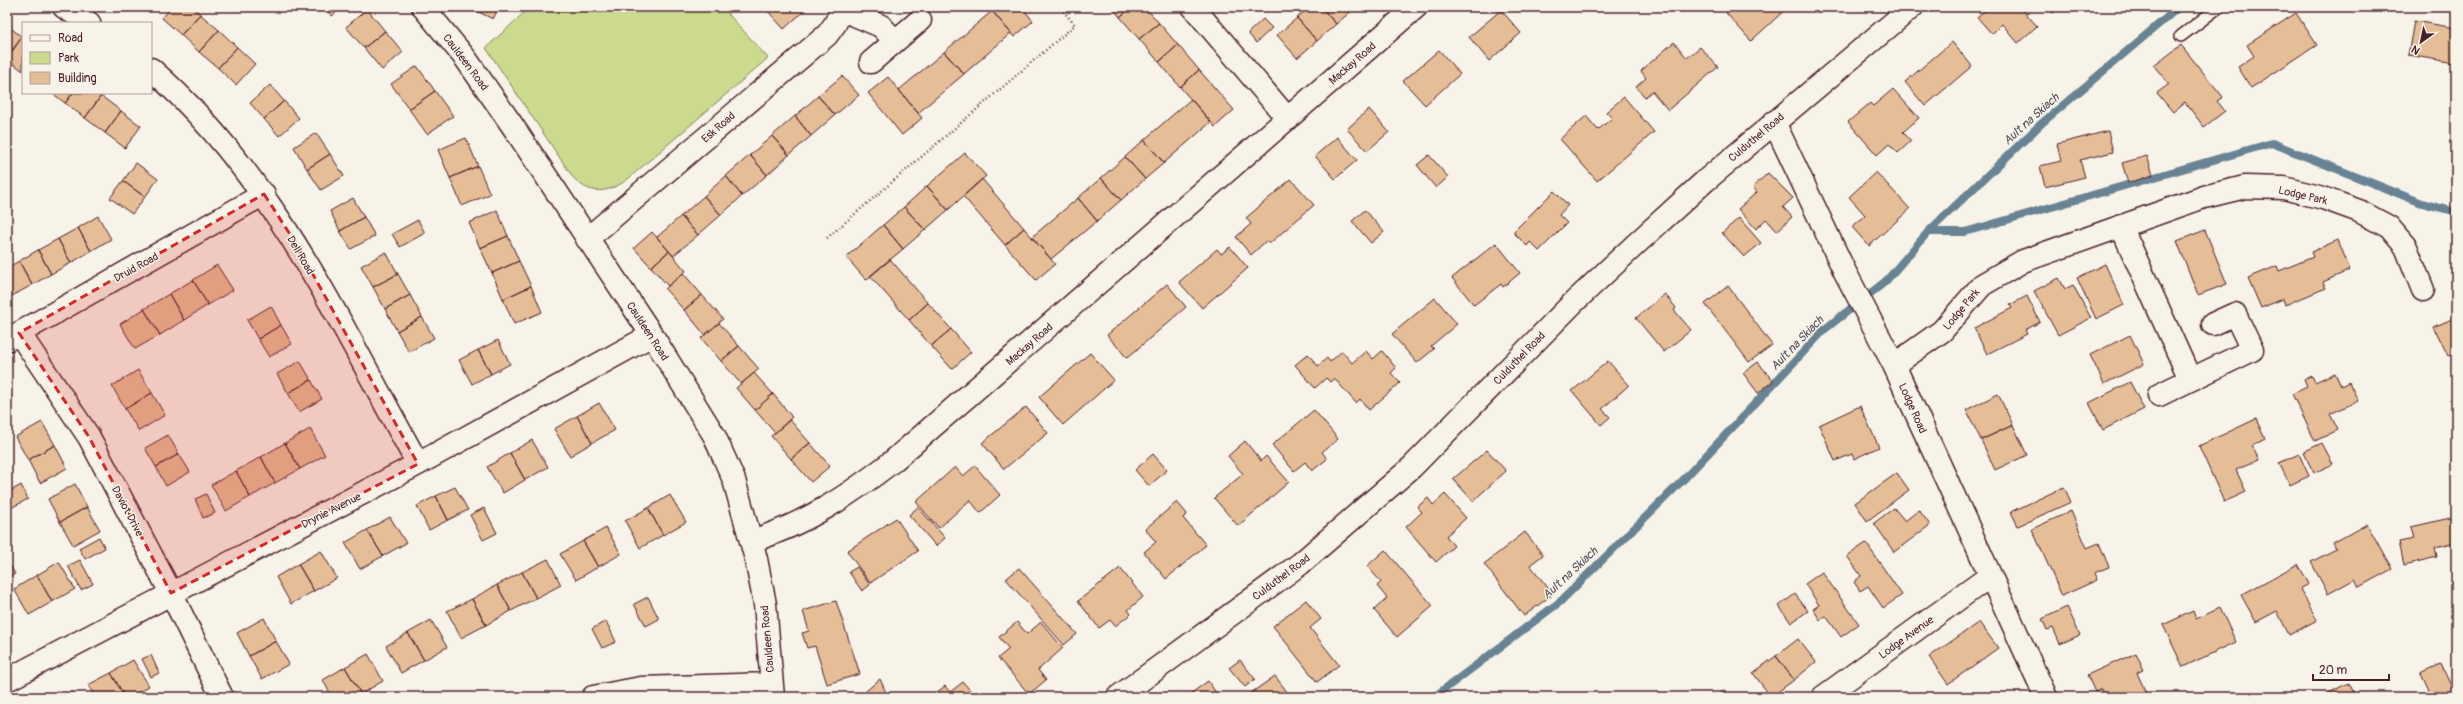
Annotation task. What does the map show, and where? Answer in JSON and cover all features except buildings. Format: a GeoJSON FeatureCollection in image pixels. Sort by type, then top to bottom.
{"type":"FeatureCollection","features":[{"type":"Feature","properties":{"kind":"street"},"geometry":{"type":"LineString","coordinates":[[64,7],[87,22]]}},
{"type":"Feature","properties":{"kind":"street","name":"Cauldeen Road"},"geometry":{"type":"LineString","coordinates":[[423,7],[470,65],[652,335],[714,435],[734,480],[752,541],[765,604],[772,691]]}},
{"type":"Feature","properties":{"kind":"street"},"geometry":{"type":"LineString","coordinates":[[1193,7],[1288,119]]}},
{"type":"Feature","properties":{"kind":"street","name":"Mackay Road"},"geometry":{"type":"LineString","coordinates":[[752,541],[799,523],[829,508],[882,469],[1416,7]]}},
{"type":"Feature","properties":{"kind":"street","name":"Culduthel Road"},"geometry":{"type":"LineString","coordinates":[[1118,697],[1300,564],[1406,472],[1573,303],[1705,181],[1912,7]]}},
{"type":"Feature","properties":{"kind":"street","name":"Esk Road"},"geometry":{"type":"LineString","coordinates":[[587,239],[827,35],[843,8],[881,26],[895,41]]}},
{"type":"Feature","properties":{"kind":"street"},"geometry":{"type":"LineString","coordinates":[[870,62],[920,20]]}},
{"type":"Feature","properties":{"kind":"street","name":"Dell Road"},"geometry":{"type":"LineString","coordinates":[[152,70],[181,95],[223,141],[264,194],[295,242],[418,464]]}},
{"type":"Feature","properties":{"kind":"street","name":"Lodge Road"},"geometry":{"type":"LineString","coordinates":[[1774,122],[1845,272],[1894,365],[2046,697]]}},
{"type":"Feature","properties":{"kind":"street","name":"Lodge Park"},"geometry":{"type":"LineString","coordinates":[[1894,365],[1942,331],[1966,300],[1982,285],[1996,275],[2023,261],[2204,197],[2245,187],[2284,188],[2322,198],[2359,211],[2389,227],[2406,247],[2423,290]]}},
{"type":"Feature","properties":{"kind":"street","name":"Druid Road"},"geometry":{"type":"LineString","coordinates":[[13,336],[264,194]]}},
{"type":"Feature","properties":{"kind":"street"},"geometry":{"type":"LineString","coordinates":[[2121,226],[2190,379]]}},
{"type":"Feature","properties":{"kind":"street"},"geometry":{"type":"LineString","coordinates":[[2159,395],[2252,350],[2235,314],[2213,324]]}},
{"type":"Feature","properties":{"kind":"street","name":"Drynie Avenue"},"geometry":{"type":"LineString","coordinates":[[7,680],[418,464],[652,335]]}},
{"type":"Feature","properties":{"kind":"street","name":"Daviot Drive"},"geometry":{"type":"LineString","coordinates":[[13,336],[89,437],[171,593],[222,697]]}},
{"type":"Feature","properties":{"kind":"street","name":"Lodge Avenue"},"geometry":{"type":"LineString","coordinates":[[1823,697],[1990,576]]}},
{"type":"Feature","properties":{"kind":"street"},"geometry":{"type":"LineString","coordinates":[[593,697],[641,688],[772,691]]}},
{"type":"Feature","properties":{"kind":"lane"},"geometry":{"type":"LineString","coordinates":[[2180,36],[2219,7]]}},
{"type":"Feature","properties":{"kind":"path"},"geometry":{"type":"LineString","coordinates":[[827,238],[1075,25],[1060,7]]}},
{"type":"Feature","properties":{"kind":"highlighted area"},"geometry":{"type":"Polygon","coordinates":[[[264,194],[295,242],[418,464],[171,593],[89,437],[19,333],[264,194]]]}},
{"type":"Feature","properties":{"kind":"green space"},"geometry":{"type":"Polygon","coordinates":[[[530,7],[722,7],[768,58],[628,179],[613,188],[598,191],[591,190],[578,182],[572,176],[486,48],[530,7]]]}},
{"type":"Feature","properties":{"kind":"waterway","name":"Ault na Skiach"},"geometry":{"type":"LineString","coordinates":[[1434,697],[1561,601],[1684,479],[1825,329],[1886,281],[1928,232],[2042,123],[2179,7]]}},
{"type":"Feature","properties":{"kind":"waterway"},"geometry":{"type":"LineString","coordinates":[[1928,232],[1965,232],[2272,143],[2422,203],[2456,212]]}}]}
